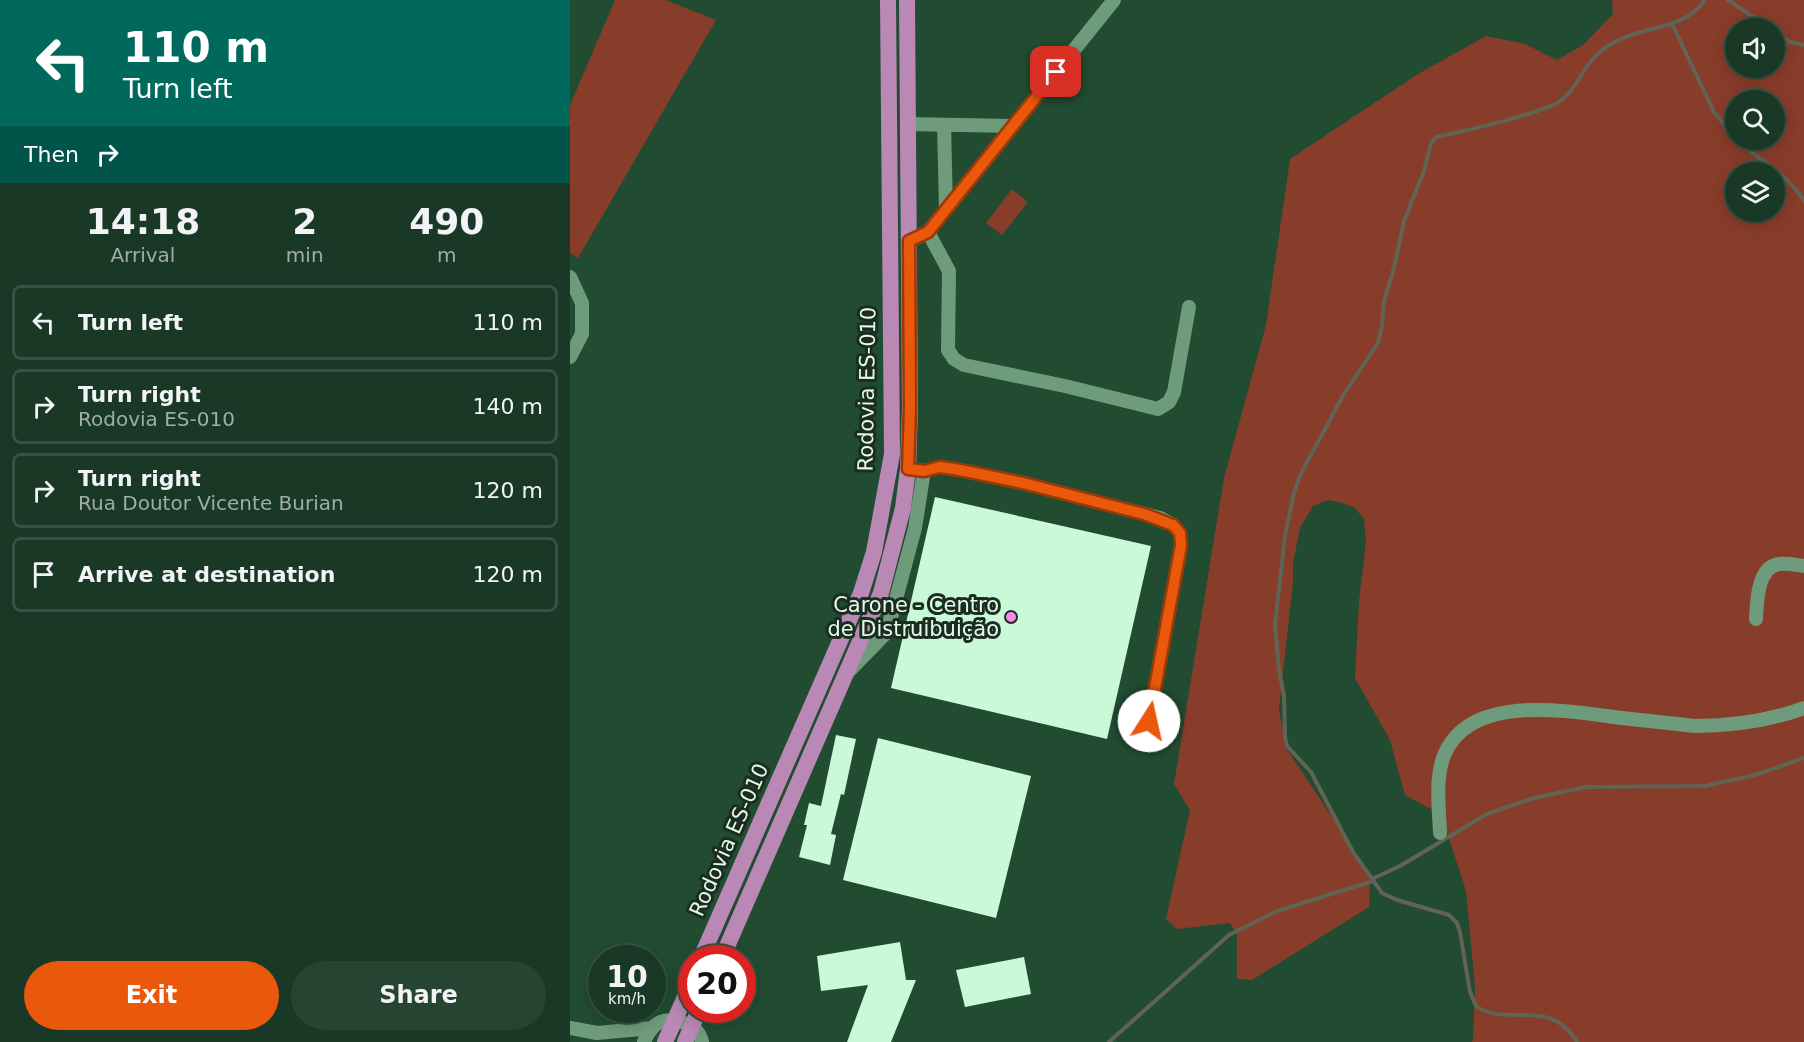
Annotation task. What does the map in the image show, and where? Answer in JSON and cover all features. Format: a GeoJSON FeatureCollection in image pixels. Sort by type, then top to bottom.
{"type":"FeatureCollection","features":[{"type":"Feature","properties":{"kind":"main road","name":"Rodovia ES-010"},"geometry":{"type":"LineString","coordinates":[[707,945],[861,593],[874,552],[892,454],[888,0]]}},
{"type":"Feature","properties":{"kind":"main road","name":"Rodovia ES-010"},"geometry":{"type":"LineString","coordinates":[[728,945],[874,611],[916,470],[910,408],[907,0]]}},
{"type":"Feature","properties":{"kind":"main road"},"geometry":{"type":"LineString","coordinates":[[665,1042],[678,1013]]}},
{"type":"Feature","properties":{"kind":"main road"},"geometry":{"type":"LineString","coordinates":[[685,1042],[693,1023]]}},
{"type":"Feature","properties":{"kind":"street"},"geometry":{"type":"LineString","coordinates":[[909,241],[928,232],[1114,0]]}},
{"type":"Feature","properties":{"kind":"street"},"geometry":{"type":"LineString","coordinates":[[908,124],[1012,126]]}},
{"type":"Feature","properties":{"kind":"street"},"geometry":{"type":"LineString","coordinates":[[944,125],[946,208]]}},
{"type":"Feature","properties":{"kind":"street"},"geometry":{"type":"LineString","coordinates":[[928,232],[949,271],[948,350],[954,360],[964,365],[1065,386],[1158,409],[1169,402],[1174,392],[1188,307]]}},
{"type":"Feature","properties":{"kind":"street"},"geometry":{"type":"LineString","coordinates":[[570,277],[582,303],[582,334],[570,357]]}},
{"type":"Feature","properties":{"kind":"street"},"geometry":{"type":"LineString","coordinates":[[916,470],[945,468],[1023,483],[1121,507],[1160,518],[1173,525],[1180,533],[1181,545],[1149,721]]}},
{"type":"Feature","properties":{"kind":"street"},"geometry":{"type":"LineString","coordinates":[[1756,619],[1758,593],[1764,575],[1772,566],[1780,564],[1804,566]]}},
{"type":"Feature","properties":{"kind":"street"},"geometry":{"type":"LineString","coordinates":[[1440,833],[1438,785],[1445,753],[1456,735],[1476,720],[1515,712],[1548,710],[1718,726],[1738,724],[1804,708]]}},
{"type":"Feature","properties":{"kind":"street"},"geometry":{"type":"LineString","coordinates":[[644,1042],[652,1029],[662,1021],[675,1020],[692,1026],[701,1036],[702,1042]]}},
{"type":"Feature","properties":{"kind":"street"},"geometry":{"type":"LineString","coordinates":[[570,1029],[597,1033],[652,1029]]}},
{"type":"Feature","properties":{"kind":"street"},"geometry":{"type":"LineString","coordinates":[[597,1033],[609,1042]]}},
{"type":"Feature","properties":{"kind":"shaded area"},"geometry":{"type":"Polygon","coordinates":[[[615,0],[665,0],[716,20],[578,258],[570,253],[570,105],[615,0]]]}},
{"type":"Feature","properties":{"kind":"shaded area"},"geometry":{"type":"Polygon","coordinates":[[[1612,0],[1804,0],[1804,1042],[1472,1042],[1475,987],[1466,891],[1445,826],[1436,812],[1405,795],[1390,740],[1355,678],[1359,601],[1366,541],[1364,519],[1355,508],[1328,500],[1313,506],[1300,528],[1293,563],[1293,582],[1279,709],[1286,748],[1345,836],[1370,880],[1369,907],[1252,980],[1237,979],[1237,935],[1230,923],[1177,929],[1166,919],[1190,810],[1174,784],[1224,478],[1266,325],[1290,159],[1418,74],[1486,36],[1525,44],[1557,60],[1583,45],[1613,14],[1612,0]]]}},
{"type":"Feature","properties":{"kind":"shaded area"},"geometry":{"type":"Polygon","coordinates":[[[1012,189],[1028,202],[1002,235],[986,223],[1012,189]]]}},
{"type":"Feature","properties":{"kind":"building"},"geometry":{"type":"Polygon","coordinates":[[[935,497],[1151,546],[1107,739],[891,688],[935,497]]]}},
{"type":"Feature","properties":{"kind":"building"},"geometry":{"type":"Polygon","coordinates":[[[836,735],[856,739],[844,795],[841,794],[831,834],[836,835],[830,865],[799,857],[807,825],[804,825],[809,803],[821,806],[836,735]]]}},
{"type":"Feature","properties":{"kind":"building"},"geometry":{"type":"Polygon","coordinates":[[[878,738],[1031,776],[996,918],[843,880],[878,738]]]}},
{"type":"Feature","properties":{"kind":"building"},"geometry":{"type":"Polygon","coordinates":[[[900,942],[906,980],[916,980],[891,1042],[847,1042],[868,985],[821,991],[817,956],[900,942]]]}},
{"type":"Feature","properties":{"kind":"building"},"geometry":{"type":"Polygon","coordinates":[[[1024,957],[1031,994],[965,1007],[956,970],[1024,957]]]}},
{"type":"Feature","properties":{"kind":"waterway"},"geometry":{"type":"LineString","coordinates":[[1577,1042],[1566,1028],[1554,1020],[1541,1016],[1488,1012],[1476,1006],[1470,992],[1457,923],[1449,915],[1397,900],[1382,893],[1353,852],[1311,772],[1287,746],[1284,696],[1275,624],[1285,536],[1300,475],[1344,394],[1378,343],[1384,301],[1404,221],[1424,171],[1431,143],[1436,137],[1510,120],[1556,104],[1565,98],[1589,64],[1606,47],[1626,37],[1686,17],[1705,0]]}},
{"type":"Feature","properties":{"kind":"waterway"},"geometry":{"type":"LineString","coordinates":[[1728,0],[1755,18]]}},
{"type":"Feature","properties":{"kind":"waterway"},"geometry":{"type":"LineString","coordinates":[[1672,24],[1714,112],[1725,126]]}},
{"type":"Feature","properties":{"kind":"waterway"},"geometry":{"type":"LineString","coordinates":[[1785,39],[1804,45]]}},
{"type":"Feature","properties":{"kind":"waterway"},"geometry":{"type":"LineString","coordinates":[[1749,150],[1782,175],[1804,201]]}},
{"type":"Feature","properties":{"kind":"waterway"},"geometry":{"type":"LineString","coordinates":[[1372,879],[1400,866],[1487,814],[1534,798],[1586,787],[1705,786],[1755,775],[1804,758]]}},
{"type":"Feature","properties":{"kind":"waterway"},"geometry":{"type":"LineString","coordinates":[[1109,1042],[1229,935],[1277,911],[1373,881]]}},
{"type":"Feature","properties":{"kind":"place","name":"Carone - Centro de Distruibuição"},"geometry":{"type":"Point","coordinates":[1011,617]}},
{"type":"Feature","properties":{"kind":"route"},"geometry":{"type":"LineString","coordinates":[[1056,72],[928,232],[909,241],[908,469],[924,471],[940,467],[950,468],[1023,483],[1160,518],[1173,525],[1180,533],[1181,545],[1149,721]]}}]}
